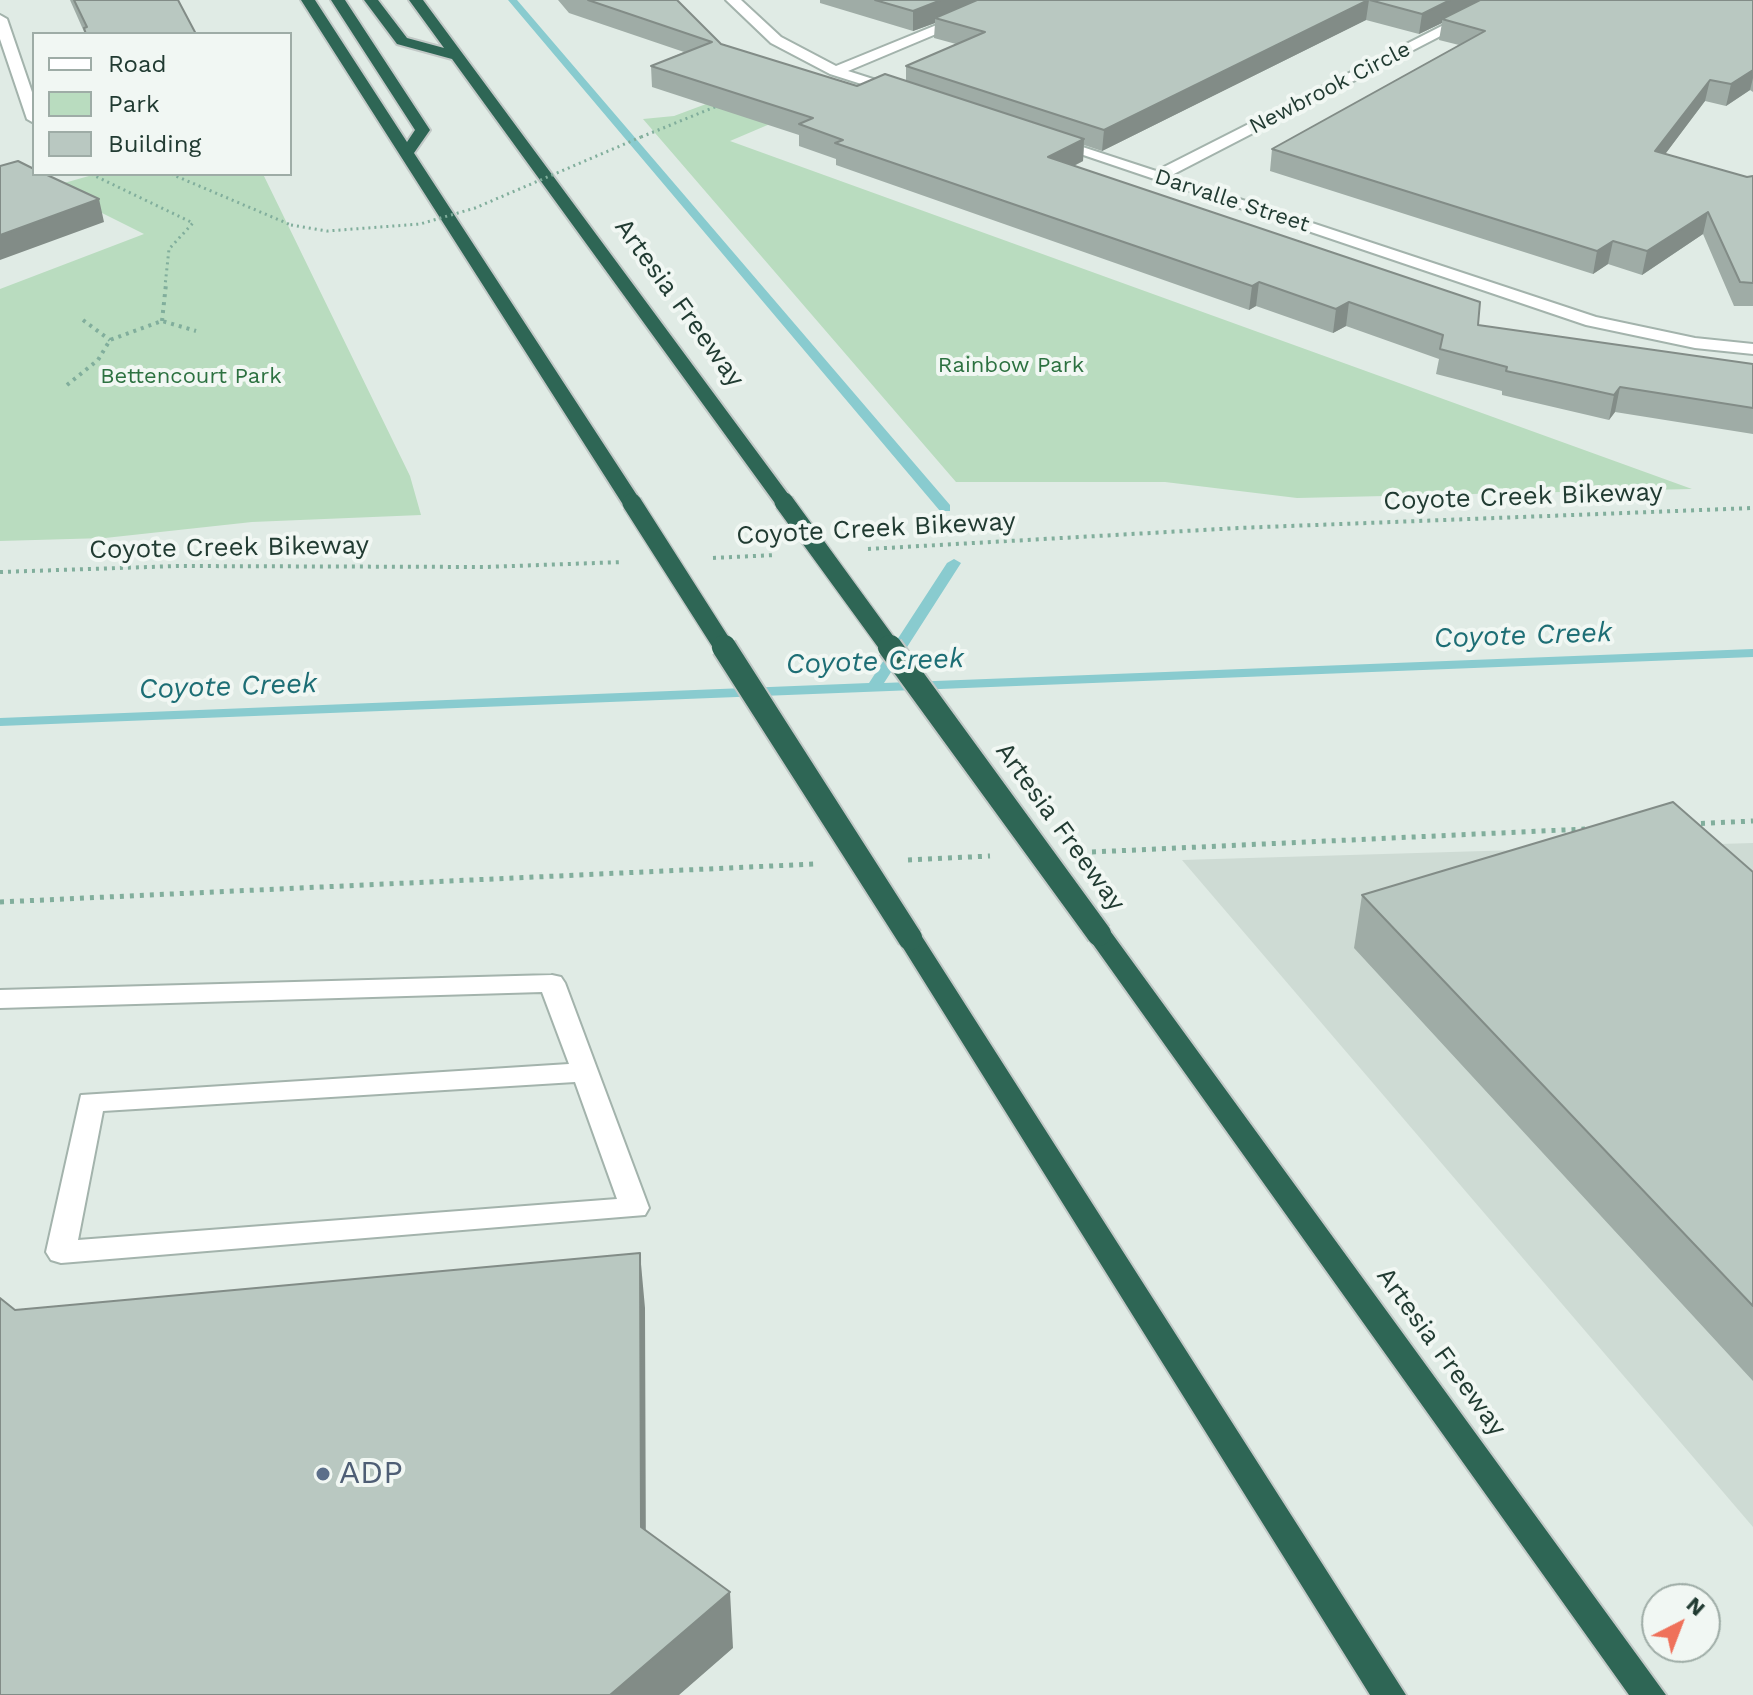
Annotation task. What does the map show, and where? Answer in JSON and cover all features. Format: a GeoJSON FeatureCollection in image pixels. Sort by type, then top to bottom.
{"type":"FeatureCollection","features":[{"type":"Feature","properties":{"kind":"highway"},"geometry":{"type":"LineString","coordinates":[[308,0],[910,938],[1389,1695]]}},
{"type":"Feature","properties":{"kind":"highway"},"geometry":{"type":"LineString","coordinates":[[338,0],[423,130],[406,153]]}},
{"type":"Feature","properties":{"kind":"highway"},"geometry":{"type":"LineString","coordinates":[[371,0],[402,41],[458,56]]}},
{"type":"Feature","properties":{"kind":"highway","name":"Artesia Freeway"},"geometry":{"type":"LineString","coordinates":[[416,0],[1099,934],[1649,1695]]}},
{"type":"Feature","properties":{"kind":"street"},"geometry":{"type":"LineString","coordinates":[[733,0],[776,40],[835,71],[909,95]]}},
{"type":"Feature","properties":{"kind":"street"},"geometry":{"type":"LineString","coordinates":[[835,71],[1010,0]]}},
{"type":"Feature","properties":{"kind":"street","name":"Newbrook Circle"},"geometry":{"type":"LineString","coordinates":[[1158,176],[1503,0]]}},
{"type":"Feature","properties":{"kind":"street"},"geometry":{"type":"LineString","coordinates":[[2,29],[32,113]]}},
{"type":"Feature","properties":{"kind":"street","name":"Darvalle Street"},"geometry":{"type":"LineString","coordinates":[[1041,138],[1592,321],[1695,343],[1753,349]]}},
{"type":"Feature","properties":{"kind":"street"},"geometry":{"type":"LineString","coordinates":[[0,999],[552,983],[585,1072],[635,1208],[61,1252],[91,1102],[585,1072]]}},
{"type":"Feature","properties":{"kind":"path"},"geometry":{"type":"LineString","coordinates":[[176,176],[291,225],[327,231],[420,224],[475,208],[730,101]]}},
{"type":"Feature","properties":{"kind":"path"},"geometry":{"type":"LineString","coordinates":[[95,176],[193,223],[169,249],[162,321]]}},
{"type":"Feature","properties":{"kind":"path"},"geometry":{"type":"LineString","coordinates":[[83,320],[110,340]]}},
{"type":"Feature","properties":{"kind":"path"},"geometry":{"type":"LineString","coordinates":[[67,385],[98,360],[110,340],[162,321],[196,331]]}},
{"type":"Feature","properties":{"kind":"path","name":"Coyote Creek Bikeway"},"geometry":{"type":"LineString","coordinates":[[863,549],[1238,528],[1753,508]]}},
{"type":"Feature","properties":{"kind":"path","name":"Coyote Creek Bikeway"},"geometry":{"type":"LineString","coordinates":[[707,558],[785,554]]}},
{"type":"Feature","properties":{"kind":"path","name":"Coyote Creek Bikeway"},"geometry":{"type":"LineString","coordinates":[[0,572],[210,565],[485,567],[628,561]]}},
{"type":"Feature","properties":{"kind":"shaded area"},"geometry":{"type":"Polygon","coordinates":[[[1753,843],[1753,1527],[1182,860],[1753,843]]]}},
{"type":"Feature","properties":{"kind":"green space","name":"Rainbow Park"},"geometry":{"type":"Polygon","coordinates":[[[781,76],[838,95],[730,141],[1692,489],[1297,498],[1165,482],[956,482],[643,119],[674,116],[781,76]]]}},
{"type":"Feature","properties":{"kind":"green space","name":"Bettencourt Park"},"geometry":{"type":"Polygon","coordinates":[[[89,176],[264,176],[410,476],[421,515],[252,522],[105,538],[0,541],[0,289],[144,234],[50,187],[89,176]]]}},
{"type":"Feature","properties":{"kind":"building"},"geometry":{"type":"Polygon","coordinates":[[[74,0],[178,0],[195,32],[85,32],[84,28],[87,27],[74,0]]]}},
{"type":"Feature","properties":{"kind":"building"},"geometry":{"type":"Polygon","coordinates":[[[588,0],[677,0],[721,44],[857,86],[885,74],[1084,139],[1048,157],[1480,302],[1478,325],[1753,364],[1753,408],[1620,387],[1614,395],[1506,371],[1507,367],[1440,349],[1443,335],[1349,302],[1336,309],[1259,282],[1252,286],[835,143],[843,140],[799,124],[813,118],[651,66],[712,42],[588,0]]]}},
{"type":"Feature","properties":{"kind":"building"},"geometry":{"type":"Polygon","coordinates":[[[875,0],[941,0],[913,11],[875,0]]]}},
{"type":"Feature","properties":{"kind":"building"},"geometry":{"type":"Polygon","coordinates":[[[977,0],[1368,0],[1104,130],[906,66],[985,32],[935,18],[977,0]]]}},
{"type":"Feature","properties":{"kind":"building"},"geometry":{"type":"Polygon","coordinates":[[[1370,0],[1450,0],[1422,14],[1370,0]]]}},
{"type":"Feature","properties":{"kind":"building"},"geometry":{"type":"Polygon","coordinates":[[[1480,0],[1753,0],[1753,70],[1731,84],[1710,80],[1655,151],[1747,177],[1753,176],[1753,283],[1740,282],[1708,212],[1647,251],[1613,241],[1597,251],[1272,149],[1485,31],[1442,19],[1480,0]]]}},
{"type":"Feature","properties":{"kind":"building"},"geometry":{"type":"Polygon","coordinates":[[[18,161],[32,168],[32,176],[49,176],[99,199],[0,235],[0,166],[18,161]]]}},
{"type":"Feature","properties":{"kind":"building"},"geometry":{"type":"Polygon","coordinates":[[[1673,802],[1753,872],[1753,1306],[1362,895],[1673,802]]]}},
{"type":"Feature","properties":{"kind":"building","name":"ADP"},"geometry":{"type":"Polygon","coordinates":[[[640,1253],[641,1527],[730,1592],[610,1695],[0,1695],[0,1298],[15,1310],[640,1253]]]}},
{"type":"Feature","properties":{"kind":"waterway"},"geometry":{"type":"LineString","coordinates":[[512,0],[945,508]]}},
{"type":"Feature","properties":{"kind":"waterway"},"geometry":{"type":"LineString","coordinates":[[875,686],[954,563]]}},
{"type":"Feature","properties":{"kind":"waterway","name":"Coyote Creek"},"geometry":{"type":"LineString","coordinates":[[0,722],[1753,653]]}},
{"type":"Feature","properties":{"kind":"place","name":"ADP"},"geometry":{"type":"Point","coordinates":[323,1474]}}]}
